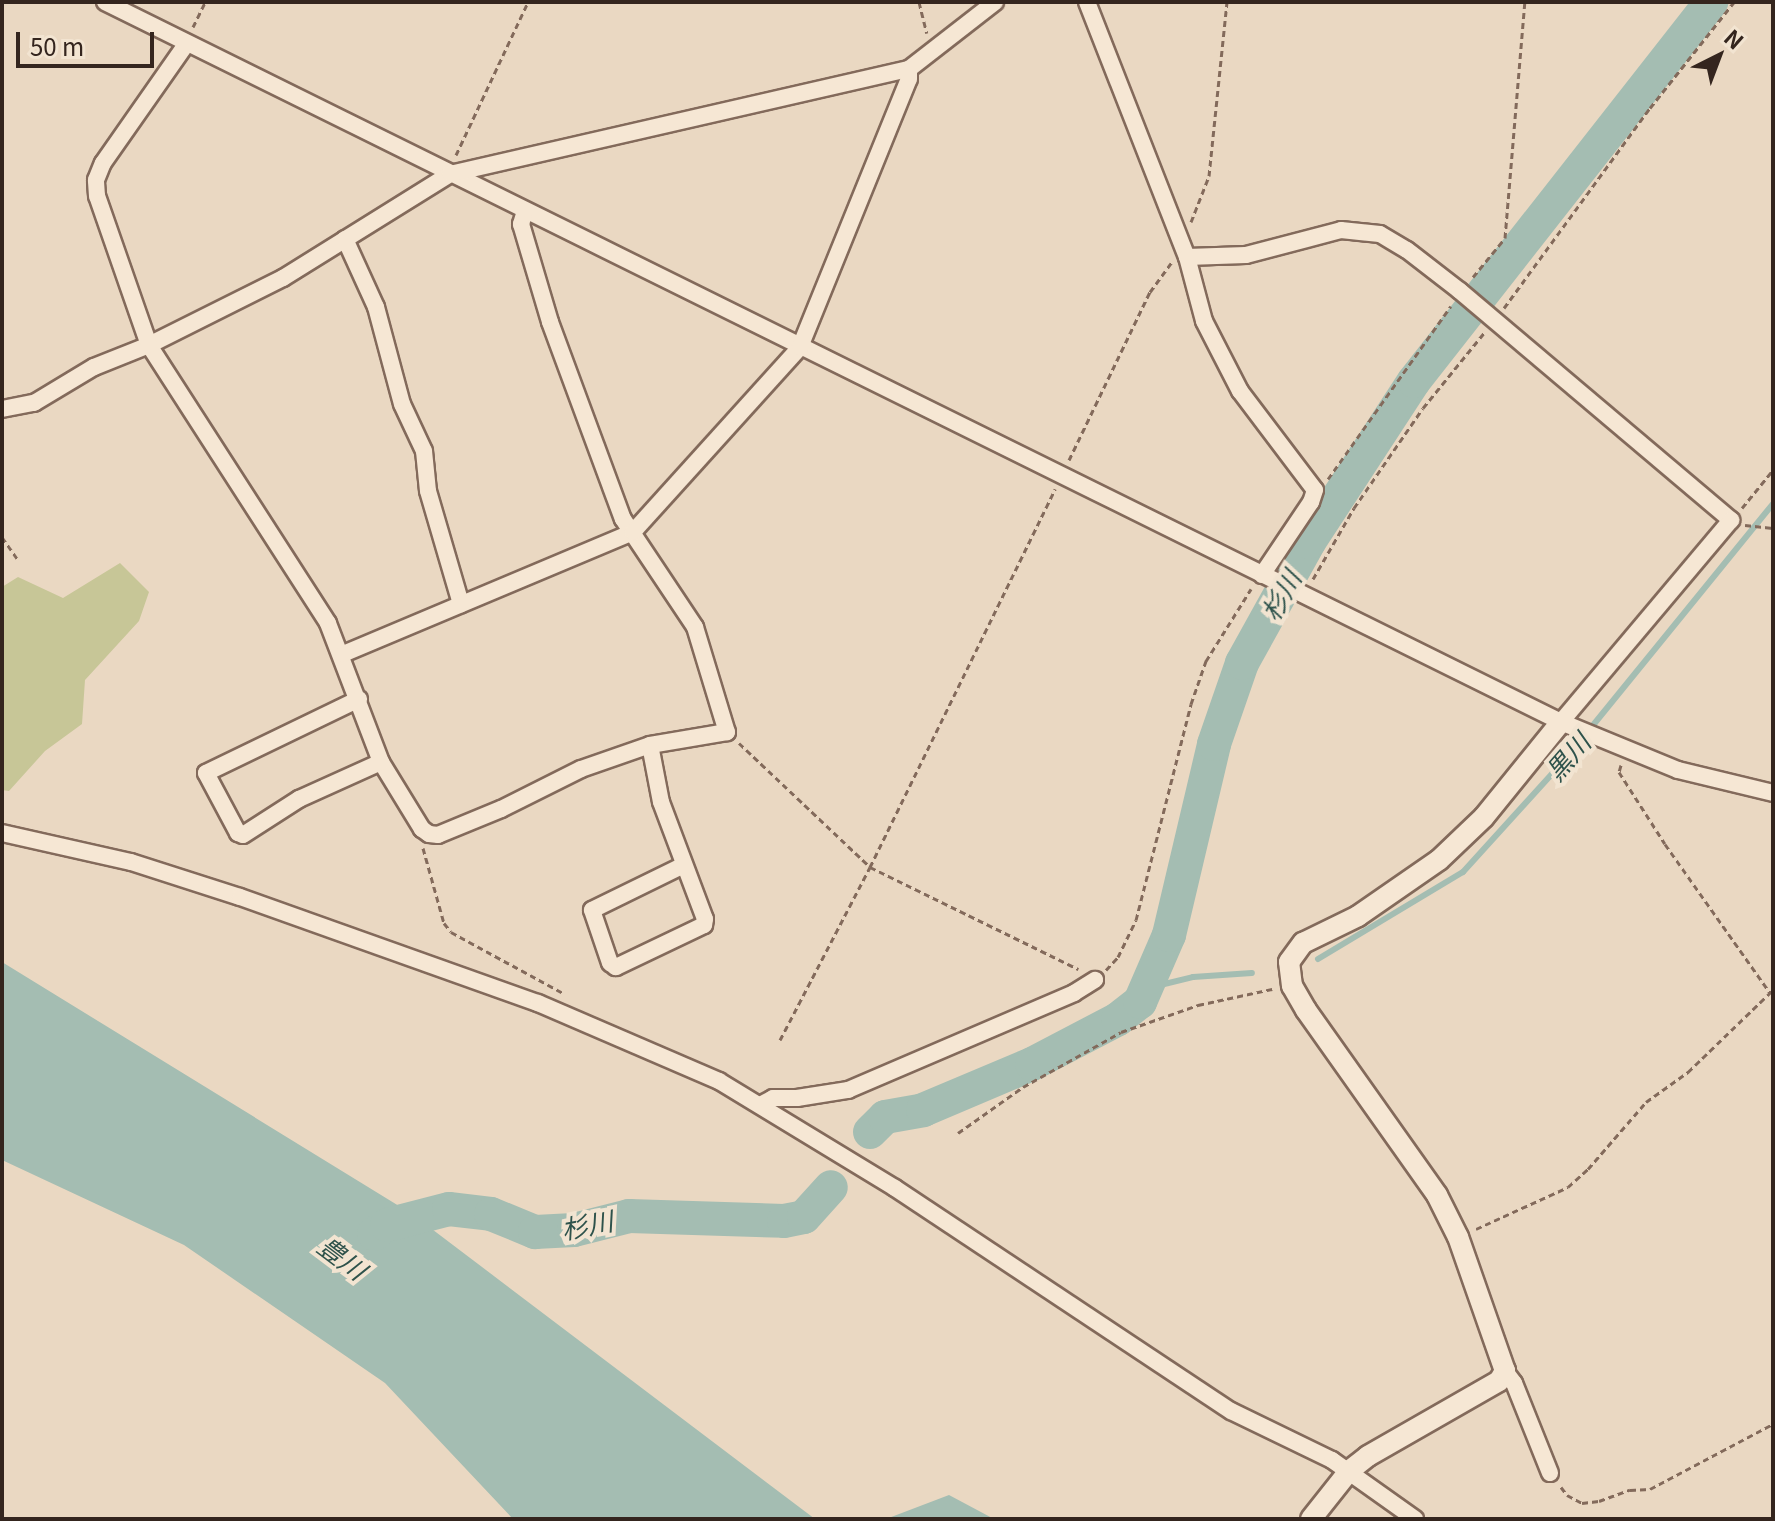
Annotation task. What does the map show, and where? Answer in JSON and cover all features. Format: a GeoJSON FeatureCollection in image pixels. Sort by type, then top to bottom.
{"type":"FeatureCollection","features":[{"type":"Feature","properties":{"kind":"street"},"geometry":{"type":"LineString","coordinates":[[105,2],[1567,725],[1678,770],[1773,793]]}},
{"type":"Feature","properties":{"kind":"street"},"geometry":{"type":"LineString","coordinates":[[2,409],[34,403],[94,367],[149,345],[283,278],[450,174],[909,69],[995,2]]}},
{"type":"Feature","properties":{"kind":"street"},"geometry":{"type":"LineString","coordinates":[[1087,2],[1187,257],[1204,321],[1240,391],[1315,490],[1311,502],[1266,577]]}},
{"type":"Feature","properties":{"kind":"street"},"geometry":{"type":"LineString","coordinates":[[187,43],[103,163],[96,180],[97,196],[149,345],[328,623],[343,654],[381,762],[422,829],[429,834],[438,835],[501,809],[581,769],[650,745],[727,732],[695,627],[623,519],[550,322],[521,224],[525,211]]}},
{"type":"Feature","properties":{"kind":"street"},"geometry":{"type":"LineString","coordinates":[[343,654],[633,532],[800,347],[909,79],[909,69]]}},
{"type":"Feature","properties":{"kind":"street"},"geometry":{"type":"LineString","coordinates":[[1187,257],[1246,255],[1356,229],[1380,234],[1407,250],[1463,294],[1737,522],[1567,725],[1484,817],[1439,860],[1358,916],[1303,943],[1289,962],[1292,986],[1437,1195],[1458,1237],[1505,1371],[1514,1383],[1550,1473]]}},
{"type":"Feature","properties":{"kind":"street"},"geometry":{"type":"LineString","coordinates":[[345,239],[376,307],[399,394],[424,451],[428,491],[461,604]]}},
{"type":"Feature","properties":{"kind":"street"},"geometry":{"type":"LineString","coordinates":[[359,699],[206,773],[238,833],[243,835],[299,799],[381,762]]}},
{"type":"Feature","properties":{"kind":"street"},"geometry":{"type":"LineString","coordinates":[[650,745],[661,802],[705,919],[704,925],[616,967],[610,963],[592,910],[684,865]]}},
{"type":"Feature","properties":{"kind":"street"},"geometry":{"type":"LineString","coordinates":[[2,833],[131,862],[213,888],[538,1003],[670,1058],[760,1105],[895,1188],[1231,1411],[1415,1519]]}},
{"type":"Feature","properties":{"kind":"street"},"geometry":{"type":"LineString","coordinates":[[760,1105],[773,1098],[797,1098],[848,1090],[1061,999],[1095,980]]}},
{"type":"Feature","properties":{"kind":"street"},"geometry":{"type":"LineString","coordinates":[[1311,1519],[1344,1478],[1368,1456],[1499,1381],[1505,1371]]}},
{"type":"Feature","properties":{"kind":"path"},"geometry":{"type":"LineString","coordinates":[[187,43],[205,2]]}},
{"type":"Feature","properties":{"kind":"path"},"geometry":{"type":"LineString","coordinates":[[450,174],[451,165],[528,2]]}},
{"type":"Feature","properties":{"kind":"path"},"geometry":{"type":"LineString","coordinates":[[919,2],[934,47]]}},
{"type":"Feature","properties":{"kind":"path"},"geometry":{"type":"LineString","coordinates":[[1178,235],[1191,223],[1209,176],[1227,2]]}},
{"type":"Feature","properties":{"kind":"path"},"geometry":{"type":"LineString","coordinates":[[1315,490],[1325,483],[1505,238],[1525,2]]}},
{"type":"Feature","properties":{"kind":"path"},"geometry":{"type":"LineString","coordinates":[[1307,596],[1310,584],[1354,508],[1449,373],[1493,320],[1734,2]]}},
{"type":"Feature","properties":{"kind":"path"},"geometry":{"type":"LineString","coordinates":[[780,1040],[870,867],[1150,292],[1171,262],[1187,257]]}},
{"type":"Feature","properties":{"kind":"path"},"geometry":{"type":"LineString","coordinates":[[1772,529],[1737,522],[1773,470]]}},
{"type":"Feature","properties":{"kind":"path"},"geometry":{"type":"LineString","coordinates":[[2,537],[19,561]]}},
{"type":"Feature","properties":{"kind":"path"},"geometry":{"type":"LineString","coordinates":[[727,732],[870,867],[1095,980],[1118,957],[1136,920],[1191,704],[1206,661],[1235,611],[1266,577]]}},
{"type":"Feature","properties":{"kind":"path"},"geometry":{"type":"LineString","coordinates":[[1458,1237],[1568,1187],[1588,1169],[1646,1102],[1688,1072],[1771,991],[1698,893],[1619,772],[1627,751]]}},
{"type":"Feature","properties":{"kind":"path"},"geometry":{"type":"LineString","coordinates":[[429,834],[424,854],[444,923],[451,932],[507,959],[565,995]]}},
{"type":"Feature","properties":{"kind":"path"},"geometry":{"type":"LineString","coordinates":[[958,1133],[1023,1087],[1121,1032],[1198,1005],[1292,986]]}},
{"type":"Feature","properties":{"kind":"path"},"geometry":{"type":"LineString","coordinates":[[1550,1473],[1567,1495],[1582,1503],[1599,1501],[1630,1490],[1650,1489],[1773,1424]]}},
{"type":"Feature","properties":{"kind":"shaded area"},"geometry":{"type":"Polygon","coordinates":[[[120,563],[149,592],[139,621],[85,680],[82,724],[45,751],[9,791],[2,790],[2,587],[18,577],[63,598],[120,563]]]}},
{"type":"Feature","properties":{"kind":"water","name":"豊川"},"geometry":{"type":"Polygon","coordinates":[[[2,962],[412,1214],[815,1519],[513,1519],[385,1383],[184,1245],[2,1160],[2,962]]]}},
{"type":"Feature","properties":{"kind":"water"},"geometry":{"type":"Polygon","coordinates":[[[949,1495],[994,1519],[886,1519],[949,1495]]]}},
{"type":"Feature","properties":{"kind":"waterway","name":"杉川"},"geometry":{"type":"LineString","coordinates":[[870,1132],[885,1117],[923,1110],[1032,1064],[1118,1019],[1140,1002],[1169,935],[1214,744],[1242,663],[1309,542],[1414,381],[1711,2]]}},
{"type":"Feature","properties":{"kind":"waterway","name":"黒川"},"geometry":{"type":"LineString","coordinates":[[1318,959],[1463,872],[1568,756],[1773,504]]}},
{"type":"Feature","properties":{"kind":"waterway","name":"黒川"},"geometry":{"type":"LineString","coordinates":[[1148,988],[1193,977],[1252,973]]}},
{"type":"Feature","properties":{"kind":"waterway","name":"杉川"},"geometry":{"type":"LineString","coordinates":[[374,1234],[387,1225],[449,1209],[491,1214],[535,1232],[574,1230],[629,1216],[784,1221],[804,1217],[831,1187]]}}]}
